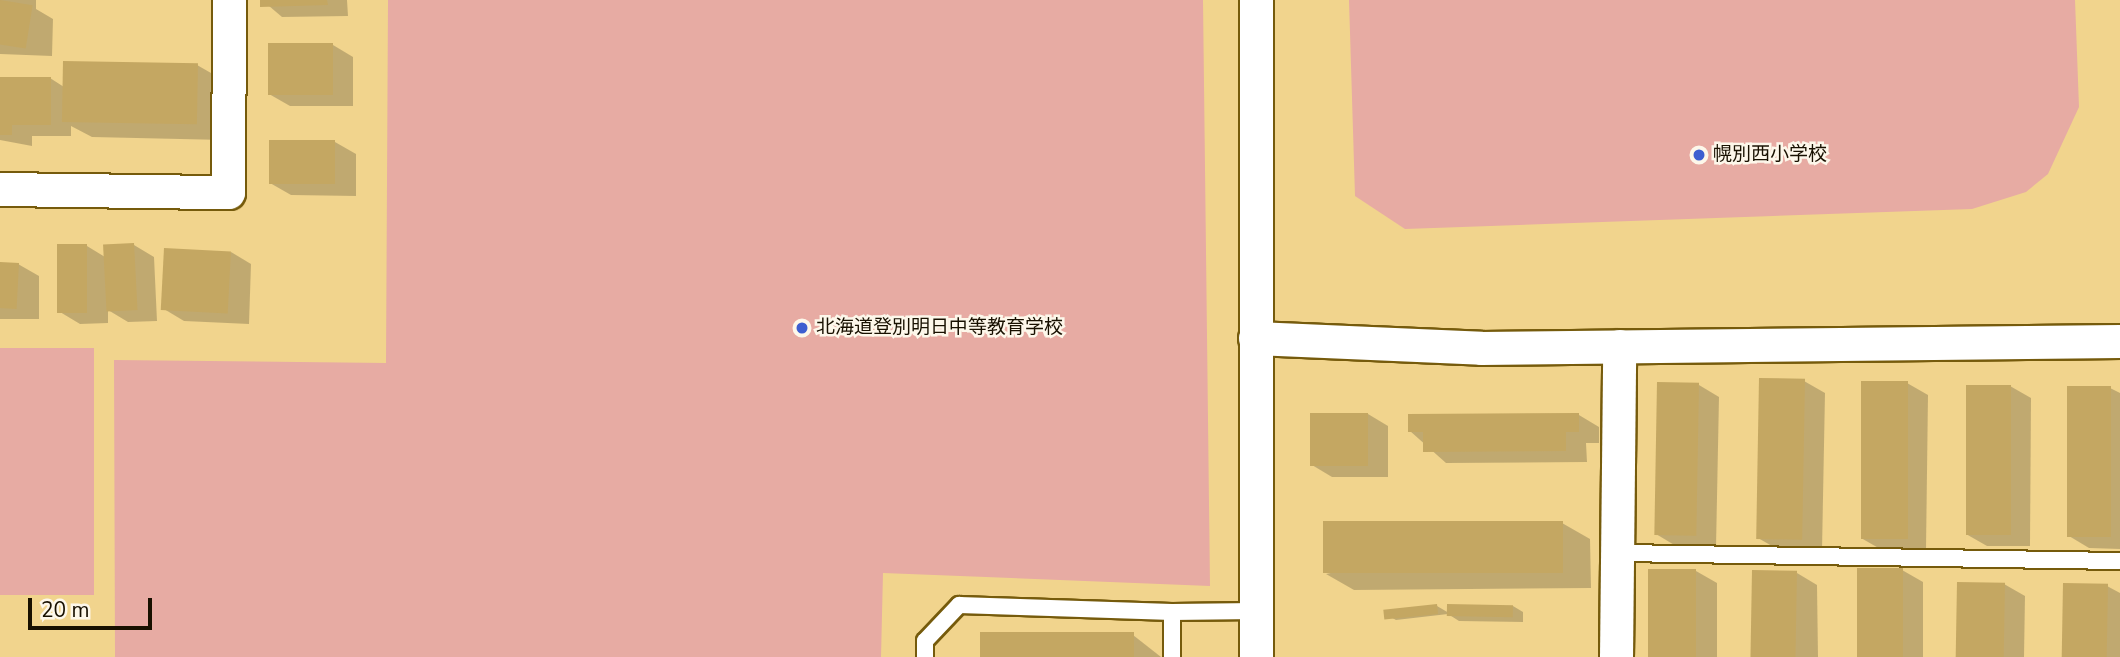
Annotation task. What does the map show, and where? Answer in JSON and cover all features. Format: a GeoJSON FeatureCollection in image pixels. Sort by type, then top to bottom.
{"type":"FeatureCollection","features":[{"type":"Feature","properties":{"kind":"street"},"geometry":{"type":"LineString","coordinates":[[0,190],[228,192],[229,0]]}},
{"type":"Feature","properties":{"kind":"street"},"geometry":{"type":"LineString","coordinates":[[1256,0],[1256,657]]}},
{"type":"Feature","properties":{"kind":"street"},"geometry":{"type":"LineString","coordinates":[[1255,338],[1481,348],[2120,341]]}},
{"type":"Feature","properties":{"kind":"street"},"geometry":{"type":"LineString","coordinates":[[1616,657],[1620,553],[1619,346]]}},
{"type":"Feature","properties":{"kind":"lane"},"geometry":{"type":"LineString","coordinates":[[1620,553],[2120,561]]}},
{"type":"Feature","properties":{"kind":"lane"},"geometry":{"type":"LineString","coordinates":[[925,657],[925,640],[959,605],[1172,612],[1256,611]]}},
{"type":"Feature","properties":{"kind":"lane"},"geometry":{"type":"LineString","coordinates":[[1172,612],[1172,657]]}},
{"type":"Feature","properties":{"kind":"shaded area","name":"北海道登別明日中等教育学校"},"geometry":{"type":"Polygon","coordinates":[[[388,0],[1203,0],[1210,586],[883,573],[881,657],[115,657],[114,360],[386,363],[388,0]]]}},
{"type":"Feature","properties":{"kind":"shaded area"},"geometry":{"type":"Polygon","coordinates":[[[1349,0],[2075,0],[2079,107],[2048,174],[2026,192],[1972,209],[1405,229],[1355,196],[1349,0]]]}},
{"type":"Feature","properties":{"kind":"shaded area"},"geometry":{"type":"Polygon","coordinates":[[[0,348],[94,348],[94,595],[0,595],[0,348]]]}},
{"type":"Feature","properties":{"kind":"building"},"geometry":{"type":"Polygon","coordinates":[[[0,0],[33,5],[26,49],[0,45],[0,0]]]}},
{"type":"Feature","properties":{"kind":"building"},"geometry":{"type":"Polygon","coordinates":[[[260,0],[327,0],[328,5],[260,7],[260,0]]]}},
{"type":"Feature","properties":{"kind":"building"},"geometry":{"type":"Polygon","coordinates":[[[268,43],[333,43],[333,95],[268,95],[268,43]]]}},
{"type":"Feature","properties":{"kind":"building"},"geometry":{"type":"Polygon","coordinates":[[[63,61],[198,63],[197,124],[62,122],[63,61]]]}},
{"type":"Feature","properties":{"kind":"building"},"geometry":{"type":"Polygon","coordinates":[[[0,77],[51,77],[51,125],[12,125],[12,135],[0,135],[0,77]]]}},
{"type":"Feature","properties":{"kind":"building"},"geometry":{"type":"Polygon","coordinates":[[[269,140],[335,140],[335,184],[269,184],[269,140]]]}},
{"type":"Feature","properties":{"kind":"building"},"geometry":{"type":"Polygon","coordinates":[[[134,243],[138,310],[107,312],[103,245],[134,243]]]}},
{"type":"Feature","properties":{"kind":"building"},"geometry":{"type":"Polygon","coordinates":[[[57,244],[87,244],[87,313],[57,313],[57,244]]]}},
{"type":"Feature","properties":{"kind":"building"},"geometry":{"type":"Polygon","coordinates":[[[164,248],[231,252],[228,313],[161,310],[164,248]]]}},
{"type":"Feature","properties":{"kind":"building"},"geometry":{"type":"Polygon","coordinates":[[[0,262],[19,263],[17,309],[0,308],[0,262]]]}},
{"type":"Feature","properties":{"kind":"building"},"geometry":{"type":"Polygon","coordinates":[[[1759,378],[1805,379],[1802,540],[1756,539],[1759,378]]]}},
{"type":"Feature","properties":{"kind":"building"},"geometry":{"type":"Polygon","coordinates":[[[1861,381],[1908,381],[1908,539],[1861,539],[1861,381]]]}},
{"type":"Feature","properties":{"kind":"building"},"geometry":{"type":"Polygon","coordinates":[[[1657,382],[1699,383],[1696,536],[1654,535],[1657,382]]]}},
{"type":"Feature","properties":{"kind":"building"},"geometry":{"type":"Polygon","coordinates":[[[1966,385],[2011,385],[2011,535],[1966,535],[1966,385]]]}},
{"type":"Feature","properties":{"kind":"building"},"geometry":{"type":"Polygon","coordinates":[[[2067,386],[2111,386],[2111,537],[2067,537],[2067,386]]]}},
{"type":"Feature","properties":{"kind":"building"},"geometry":{"type":"Polygon","coordinates":[[[1310,413],[1368,413],[1368,466],[1310,466],[1310,413]]]}},
{"type":"Feature","properties":{"kind":"building"},"geometry":{"type":"Polygon","coordinates":[[[1579,413],[1579,432],[1566,432],[1566,451],[1423,452],[1423,432],[1408,432],[1408,414],[1579,413]]]}},
{"type":"Feature","properties":{"kind":"building"},"geometry":{"type":"Polygon","coordinates":[[[1323,521],[1563,521],[1563,573],[1323,573],[1323,521]]]}},
{"type":"Feature","properties":{"kind":"building"},"geometry":{"type":"Polygon","coordinates":[[[1857,568],[1903,568],[1903,657],[1857,657],[1857,568]]]}},
{"type":"Feature","properties":{"kind":"building"},"geometry":{"type":"Polygon","coordinates":[[[1648,569],[1696,569],[1696,657],[1648,657],[1648,569]]]}},
{"type":"Feature","properties":{"kind":"building"},"geometry":{"type":"Polygon","coordinates":[[[1752,570],[1797,571],[1795,657],[1750,657],[1752,570]]]}},
{"type":"Feature","properties":{"kind":"building"},"geometry":{"type":"Polygon","coordinates":[[[1957,582],[2005,583],[2004,657],[1956,657],[1957,582]]]}},
{"type":"Feature","properties":{"kind":"building"},"geometry":{"type":"Polygon","coordinates":[[[2063,583],[2108,584],[2107,657],[2062,657],[2063,583]]]}},
{"type":"Feature","properties":{"kind":"building"},"geometry":{"type":"Polygon","coordinates":[[[1437,604],[1438,614],[1384,620],[1383,610],[1437,604]]]}},
{"type":"Feature","properties":{"kind":"building"},"geometry":{"type":"Polygon","coordinates":[[[1447,604],[1513,605],[1513,617],[1447,616],[1447,604]]]}},
{"type":"Feature","properties":{"kind":"building"},"geometry":{"type":"Polygon","coordinates":[[[980,632],[1134,632],[1134,657],[980,657],[980,632]]]}},
{"type":"Feature","properties":{"kind":"place","name":"幌別西小学校"},"geometry":{"type":"Point","coordinates":[1699,155]}},
{"type":"Feature","properties":{"kind":"place","name":"北海道登別明日中等教育学校"},"geometry":{"type":"Point","coordinates":[802,328]}}]}
